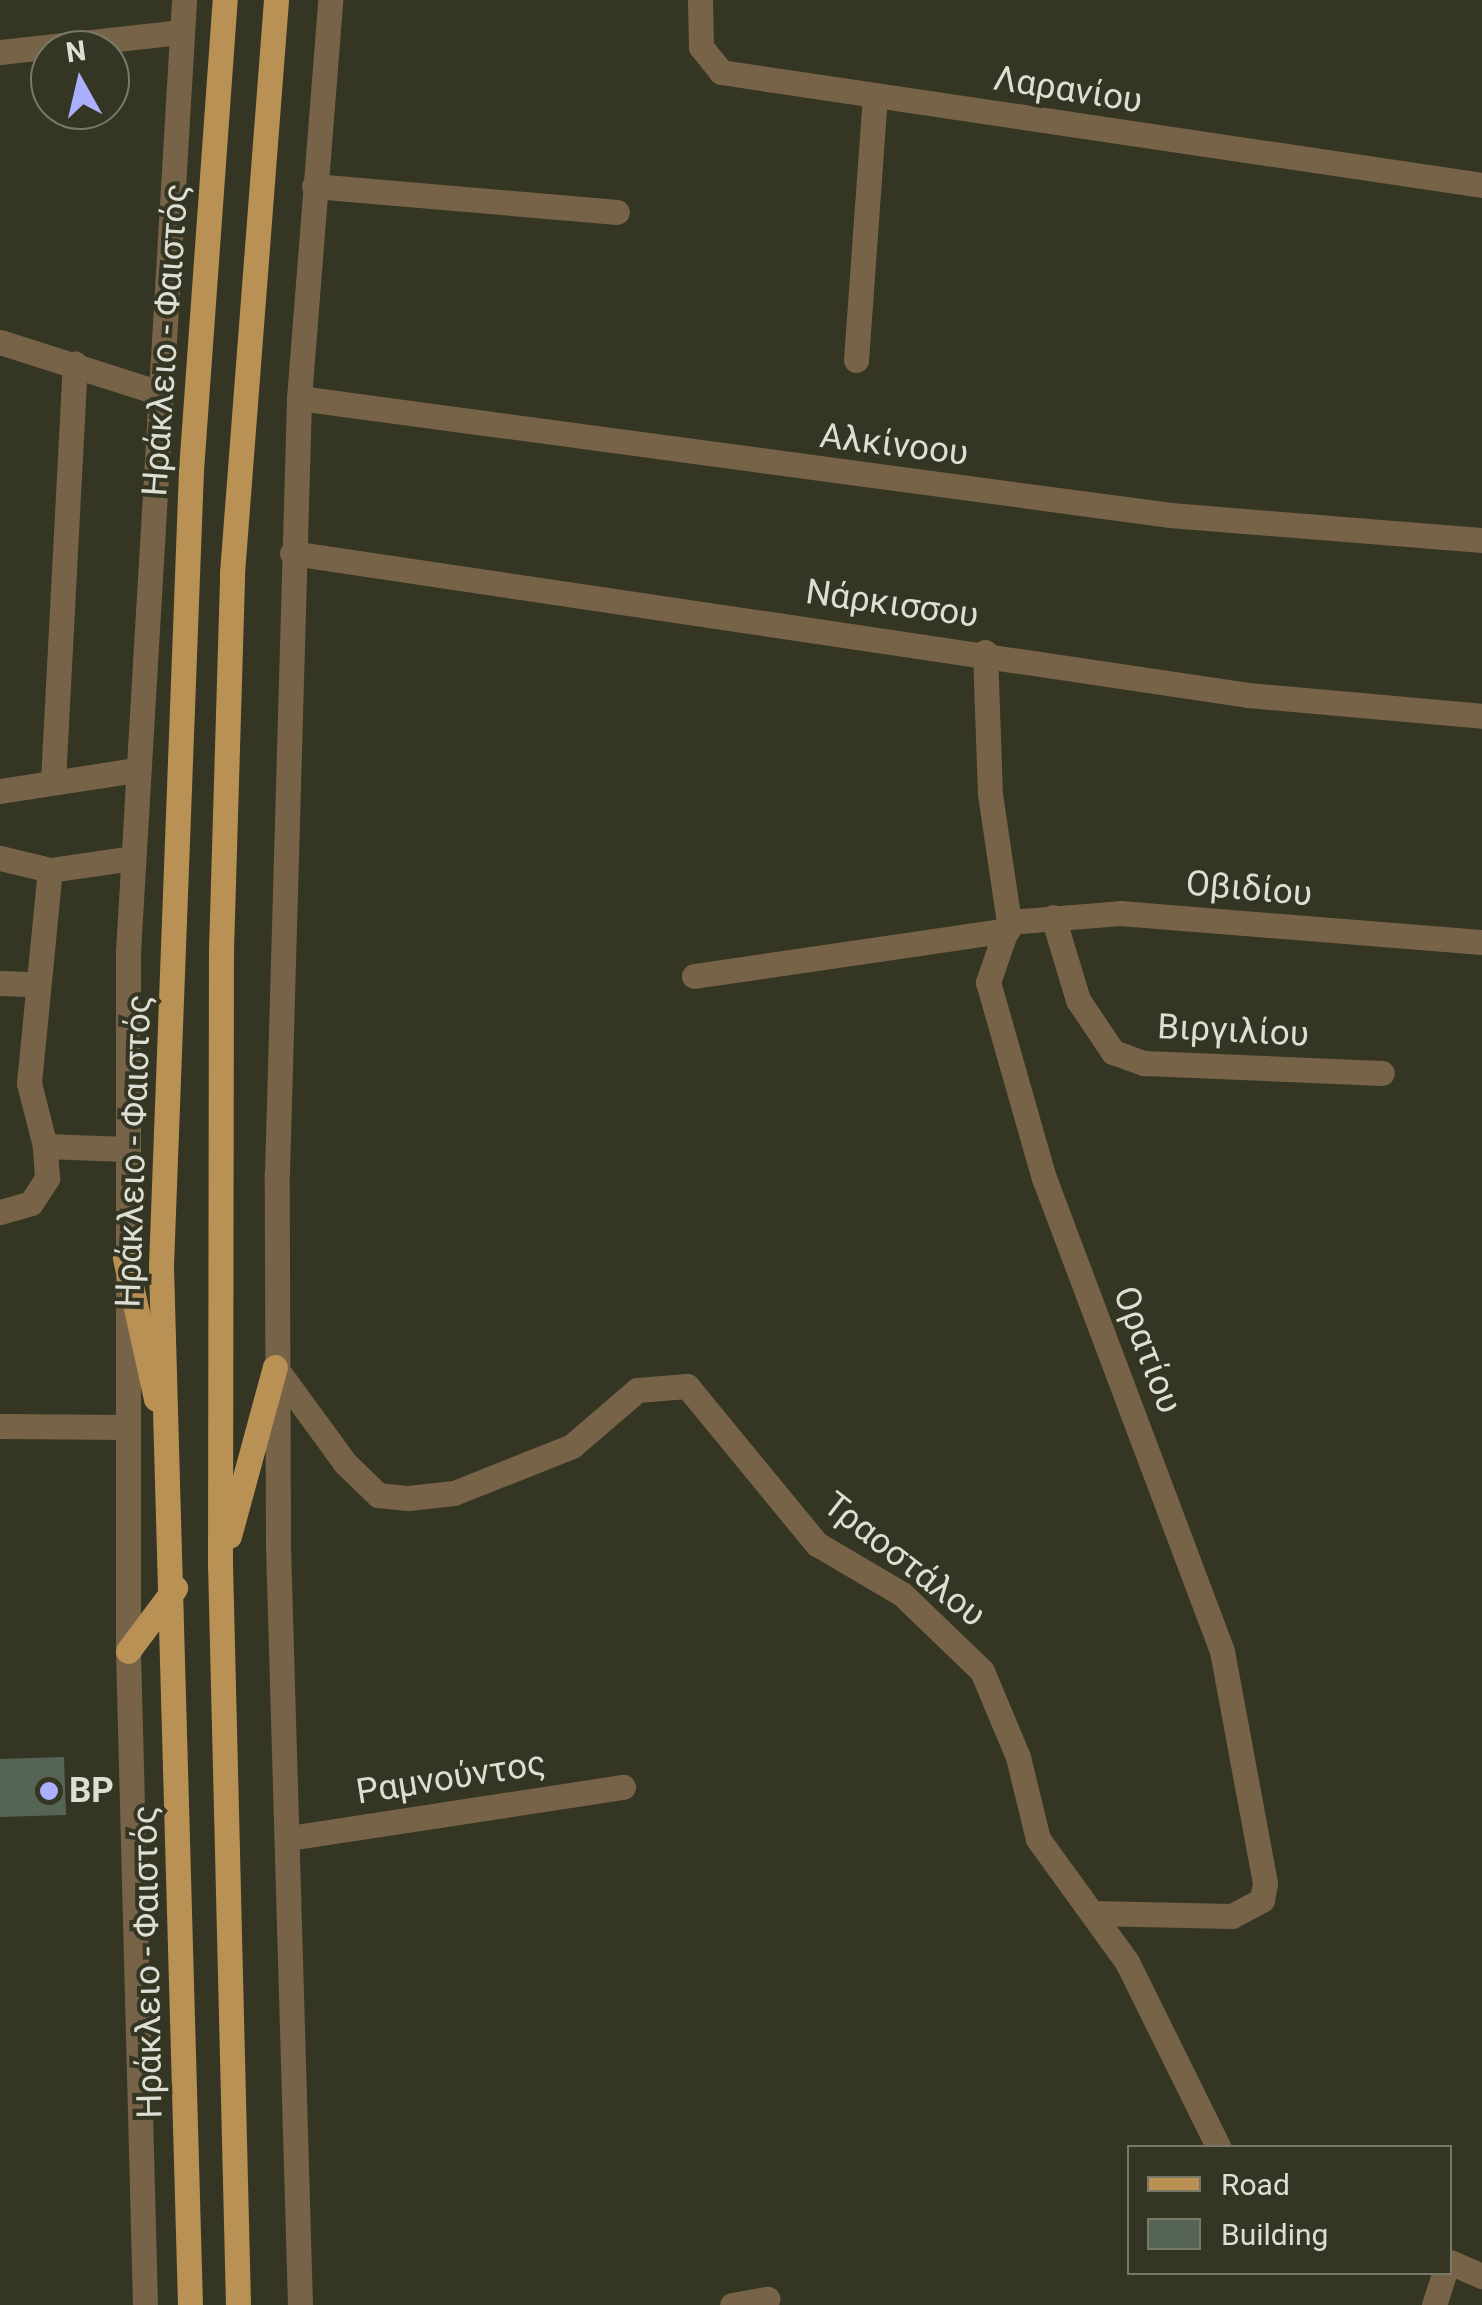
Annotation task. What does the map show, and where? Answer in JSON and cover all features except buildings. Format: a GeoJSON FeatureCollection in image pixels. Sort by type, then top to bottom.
{"type":"FeatureCollection","features":[{"type":"Feature","properties":{"kind":"main road","name":"Ηράκλειο - Φαιστός"},"geometry":{"type":"LineString","coordinates":[[190,2305],[175,1588],[162,1264],[191,470],[225,0]]}},
{"type":"Feature","properties":{"kind":"main road"},"geometry":{"type":"LineString","coordinates":[[238,2305],[220,1565],[232,572],[276,0]]}},
{"type":"Feature","properties":{"kind":"main road"},"geometry":{"type":"LineString","coordinates":[[125,1258],[166,1432]]}},
{"type":"Feature","properties":{"kind":"main road"},"geometry":{"type":"LineString","coordinates":[[220,1565],[276,1366]]}},
{"type":"Feature","properties":{"kind":"main road"},"geometry":{"type":"LineString","coordinates":[[128,1651],[175,1588]]}},
{"type":"Feature","properties":{"kind":"street"},"geometry":{"type":"LineString","coordinates":[[145,2305],[128,1651],[126,1149],[136,770],[184,0]]}},
{"type":"Feature","properties":{"kind":"street"},"geometry":{"type":"LineString","coordinates":[[300,2305],[276,1366],[292,553],[299,398],[330,0]]}},
{"type":"Feature","properties":{"kind":"street","name":"Λαρανίου"},"geometry":{"type":"LineString","coordinates":[[700,0],[702,47],[720,72],[1482,184]]}},
{"type":"Feature","properties":{"kind":"street"},"geometry":{"type":"LineString","coordinates":[[0,52],[182,32]]}},
{"type":"Feature","properties":{"kind":"street"},"geometry":{"type":"LineString","coordinates":[[856,360],[875,96]]}},
{"type":"Feature","properties":{"kind":"street"},"geometry":{"type":"LineString","coordinates":[[314,186],[617,212]]}},
{"type":"Feature","properties":{"kind":"street"},"geometry":{"type":"LineString","coordinates":[[0,342],[157,392]]}},
{"type":"Feature","properties":{"kind":"street"},"geometry":{"type":"LineString","coordinates":[[53,781],[75,364]]}},
{"type":"Feature","properties":{"kind":"street","name":"Αλκίνοου"},"geometry":{"type":"LineString","coordinates":[[299,398],[1150,513],[1482,540]]}},
{"type":"Feature","properties":{"kind":"street","name":"Νάρκισσου"},"geometry":{"type":"LineString","coordinates":[[292,553],[985,652],[1248,695],[1482,716]]}},
{"type":"Feature","properties":{"kind":"street","name":"Ορατίου"},"geometry":{"type":"LineString","coordinates":[[985,652],[990,794],[1008,926],[988,982],[1044,1178],[1231,1680],[1265,1883],[1262,1900],[1232,1916],[1092,1913]]}},
{"type":"Feature","properties":{"kind":"street"},"geometry":{"type":"LineString","coordinates":[[0,791],[136,770]]}},
{"type":"Feature","properties":{"kind":"street"},"geometry":{"type":"LineString","coordinates":[[0,858],[50,870],[132,858]]}},
{"type":"Feature","properties":{"kind":"street"},"geometry":{"type":"LineString","coordinates":[[0,1212],[30,1203],[47,1178],[44,1146],[28,1083],[50,870]]}},
{"type":"Feature","properties":{"kind":"street","name":"Οβιδίου"},"geometry":{"type":"LineString","coordinates":[[694,976],[1053,916],[1120,913],[1482,942]]}},
{"type":"Feature","properties":{"kind":"street","name":"Βιργιλίου"},"geometry":{"type":"LineString","coordinates":[[1053,916],[1078,1000],[1113,1052],[1144,1063],[1382,1074]]}},
{"type":"Feature","properties":{"kind":"street"},"geometry":{"type":"LineString","coordinates":[[0,983],[36,984]]}},
{"type":"Feature","properties":{"kind":"street"},"geometry":{"type":"LineString","coordinates":[[44,1146],[126,1149]]}},
{"type":"Feature","properties":{"kind":"street","name":"Τραοστάλου"},"geometry":{"type":"LineString","coordinates":[[276,1366],[344,1463],[378,1495],[408,1498],[454,1493],[572,1446],[637,1390],[687,1386],[817,1544],[902,1594],[982,1670],[1018,1757],[1038,1840],[1092,1913],[1166,2034],[1218,2145]]}},
{"type":"Feature","properties":{"kind":"street"},"geometry":{"type":"LineString","coordinates":[[0,1426],[127,1427]]}},
{"type":"Feature","properties":{"kind":"street","name":"Ραμνούντος"},"geometry":{"type":"LineString","coordinates":[[289,1838],[623,1787]]}},
{"type":"Feature","properties":{"kind":"street"},"geometry":{"type":"LineString","coordinates":[[1452,2263],[1482,2276]]}},
{"type":"Feature","properties":{"kind":"street"},"geometry":{"type":"LineString","coordinates":[[1434,2305],[1444,2275]]}},
{"type":"Feature","properties":{"kind":"street"},"geometry":{"type":"LineString","coordinates":[[732,2305],[768,2299]]}},
{"type":"Feature","properties":{"kind":"place","name":"BP"},"geometry":{"type":"Point","coordinates":[49,1791]}}]}
